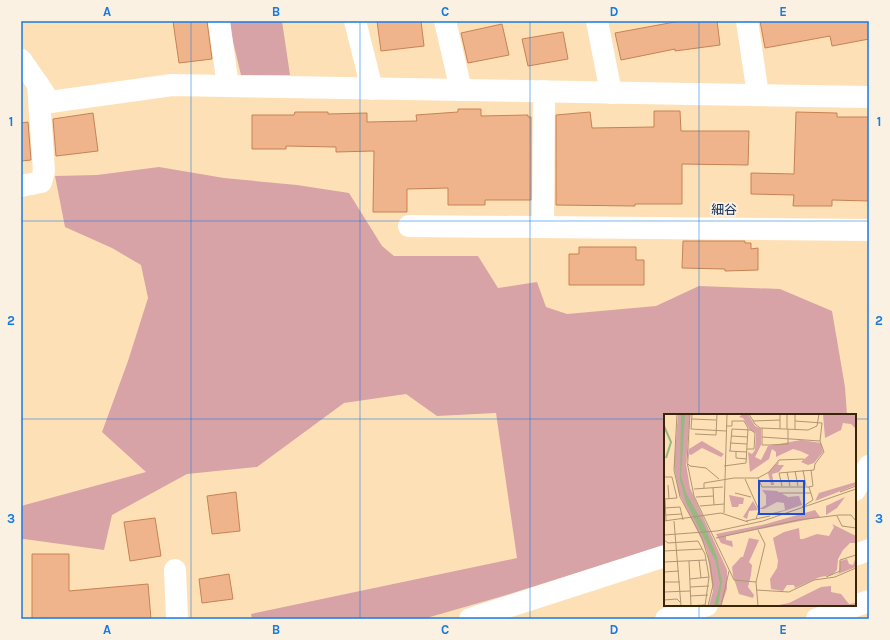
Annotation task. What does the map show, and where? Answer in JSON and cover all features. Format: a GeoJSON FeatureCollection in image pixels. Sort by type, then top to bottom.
{"type":"FeatureCollection","features":[{"type":"Feature","properties":{"kind":"main road"},"geometry":{"type":"LineString","coordinates":[[219,21],[228,86]]}},
{"type":"Feature","properties":{"kind":"main road"},"geometry":{"type":"LineString","coordinates":[[355,21],[372,88]]}},
{"type":"Feature","properties":{"kind":"main road"},"geometry":{"type":"LineString","coordinates":[[445,21],[461,90]]}},
{"type":"Feature","properties":{"kind":"main road"},"geometry":{"type":"LineString","coordinates":[[597,21],[611,93]]}},
{"type":"Feature","properties":{"kind":"main road"},"geometry":{"type":"LineString","coordinates":[[747,21],[758,95]]}},
{"type":"Feature","properties":{"kind":"main road"},"geometry":{"type":"LineString","coordinates":[[21,60],[50,102],[172,85],[869,97]]}},
{"type":"Feature","properties":{"kind":"main road"},"geometry":{"type":"LineString","coordinates":[[21,186],[41,182],[44,171],[38,84]]}},
{"type":"Feature","properties":{"kind":"main road"},"geometry":{"type":"LineString","coordinates":[[543,228],[544,92]]}},
{"type":"Feature","properties":{"kind":"main road"},"geometry":{"type":"LineString","coordinates":[[409,226],[869,230]]}},
{"type":"Feature","properties":{"kind":"main road"},"geometry":{"type":"LineString","coordinates":[[856,488],[869,466]]}},
{"type":"Feature","properties":{"kind":"main road"},"geometry":{"type":"LineString","coordinates":[[856,494],[869,488]]}},
{"type":"Feature","properties":{"kind":"main road"},"geometry":{"type":"LineString","coordinates":[[856,555],[869,550]]}},
{"type":"Feature","properties":{"kind":"main road"},"geometry":{"type":"LineString","coordinates":[[470,619],[664,556]]}},
{"type":"Feature","properties":{"kind":"main road"},"geometry":{"type":"LineString","coordinates":[[175,570],[177,619]]}},
{"type":"Feature","properties":{"kind":"main road"},"geometry":{"type":"LineString","coordinates":[[856,606],[869,601]]}},
{"type":"Feature","properties":{"kind":"main road"},"geometry":{"type":"LineString","coordinates":[[666,619],[705,606]]}},
{"type":"Feature","properties":{"kind":"main road"},"geometry":{"type":"LineString","coordinates":[[817,619],[855,606]]}},
{"type":"Feature","properties":{"kind":"shaded area"},"geometry":{"type":"Polygon","coordinates":[[[228,21],[282,21],[290,75],[241,75],[228,21]]]}},
{"type":"Feature","properties":{"kind":"shaded area"},"geometry":{"type":"Polygon","coordinates":[[[159,167],[224,178],[297,185],[349,193],[382,246],[394,256],[478,256],[498,288],[537,282],[546,307],[567,314],[656,306],[699,286],[780,289],[832,311],[845,387],[847,414],[664,414],[664,545],[503,596],[423,619],[252,619],[251,614],[517,558],[496,413],[437,416],[406,394],[344,403],[257,467],[187,474],[112,515],[104,550],[24,539],[21,540],[21,506],[146,472],[102,432],[128,361],[148,298],[141,265],[112,248],[65,227],[55,176],[97,175],[159,167]]]}},
{"type":"Feature","properties":{"kind":"building"},"geometry":{"type":"Polygon","coordinates":[[[173,21],[207,21],[212,59],[179,63],[173,21]]]}},
{"type":"Feature","properties":{"kind":"building"},"geometry":{"type":"Polygon","coordinates":[[[377,21],[421,21],[424,46],[381,51],[377,21]]]}},
{"type":"Feature","properties":{"kind":"building"},"geometry":{"type":"Polygon","coordinates":[[[680,21],[717,21],[720,45],[675,51],[675,49],[621,60],[615,33],[680,21]]]}},
{"type":"Feature","properties":{"kind":"building"},"geometry":{"type":"Polygon","coordinates":[[[760,21],[869,21],[869,39],[832,46],[830,36],[765,48],[760,21]]]}},
{"type":"Feature","properties":{"kind":"building"},"geometry":{"type":"Polygon","coordinates":[[[502,24],[509,55],[468,63],[461,33],[502,24]]]}},
{"type":"Feature","properties":{"kind":"building"},"geometry":{"type":"Polygon","coordinates":[[[563,32],[568,59],[528,66],[522,39],[563,32]]]}},
{"type":"Feature","properties":{"kind":"building"},"geometry":{"type":"Polygon","coordinates":[[[458,109],[481,109],[481,116],[528,115],[528,117],[531,117],[531,200],[485,200],[485,205],[448,205],[448,188],[407,189],[407,212],[373,212],[374,151],[336,152],[336,147],[286,146],[286,149],[252,149],[252,115],[294,115],[295,112],[328,112],[328,114],[367,113],[367,122],[417,121],[416,115],[458,112],[458,109]]]}},
{"type":"Feature","properties":{"kind":"building"},"geometry":{"type":"Polygon","coordinates":[[[654,111],[680,111],[681,131],[749,131],[748,165],[682,164],[682,204],[635,204],[635,206],[556,205],[556,115],[590,112],[592,128],[654,127],[654,111]]]}},
{"type":"Feature","properties":{"kind":"building"},"geometry":{"type":"Polygon","coordinates":[[[796,112],[837,113],[837,117],[869,117],[869,201],[832,200],[832,206],[793,206],[794,195],[751,194],[751,173],[794,174],[796,112]]]}},
{"type":"Feature","properties":{"kind":"building"},"geometry":{"type":"Polygon","coordinates":[[[93,113],[98,151],[56,156],[53,119],[93,113]]]}},
{"type":"Feature","properties":{"kind":"building"},"geometry":{"type":"Polygon","coordinates":[[[28,122],[31,160],[21,161],[21,123],[28,122]]]}},
{"type":"Feature","properties":{"kind":"building"},"geometry":{"type":"Polygon","coordinates":[[[683,241],[745,241],[745,243],[751,243],[751,249],[758,248],[758,270],[725,271],[725,269],[682,268],[683,241]]]}},
{"type":"Feature","properties":{"kind":"building"},"geometry":{"type":"Polygon","coordinates":[[[579,247],[636,247],[636,260],[644,260],[644,285],[569,285],[569,254],[579,254],[579,247]]]}},
{"type":"Feature","properties":{"kind":"building"},"geometry":{"type":"Polygon","coordinates":[[[236,492],[240,531],[212,534],[207,496],[236,492]]]}},
{"type":"Feature","properties":{"kind":"building"},"geometry":{"type":"Polygon","coordinates":[[[155,518],[161,556],[130,561],[124,522],[155,518]]]}},
{"type":"Feature","properties":{"kind":"building"},"geometry":{"type":"Polygon","coordinates":[[[32,554],[69,554],[69,591],[148,584],[151,619],[32,619],[32,554]]]}},
{"type":"Feature","properties":{"kind":"building"},"geometry":{"type":"Polygon","coordinates":[[[229,574],[233,599],[202,603],[199,579],[229,574]]]}},
{"type":"Feature","properties":{"kind":"district","name":"細谷"},"geometry":{"type":"Point","coordinates":[724,209]}}]}
